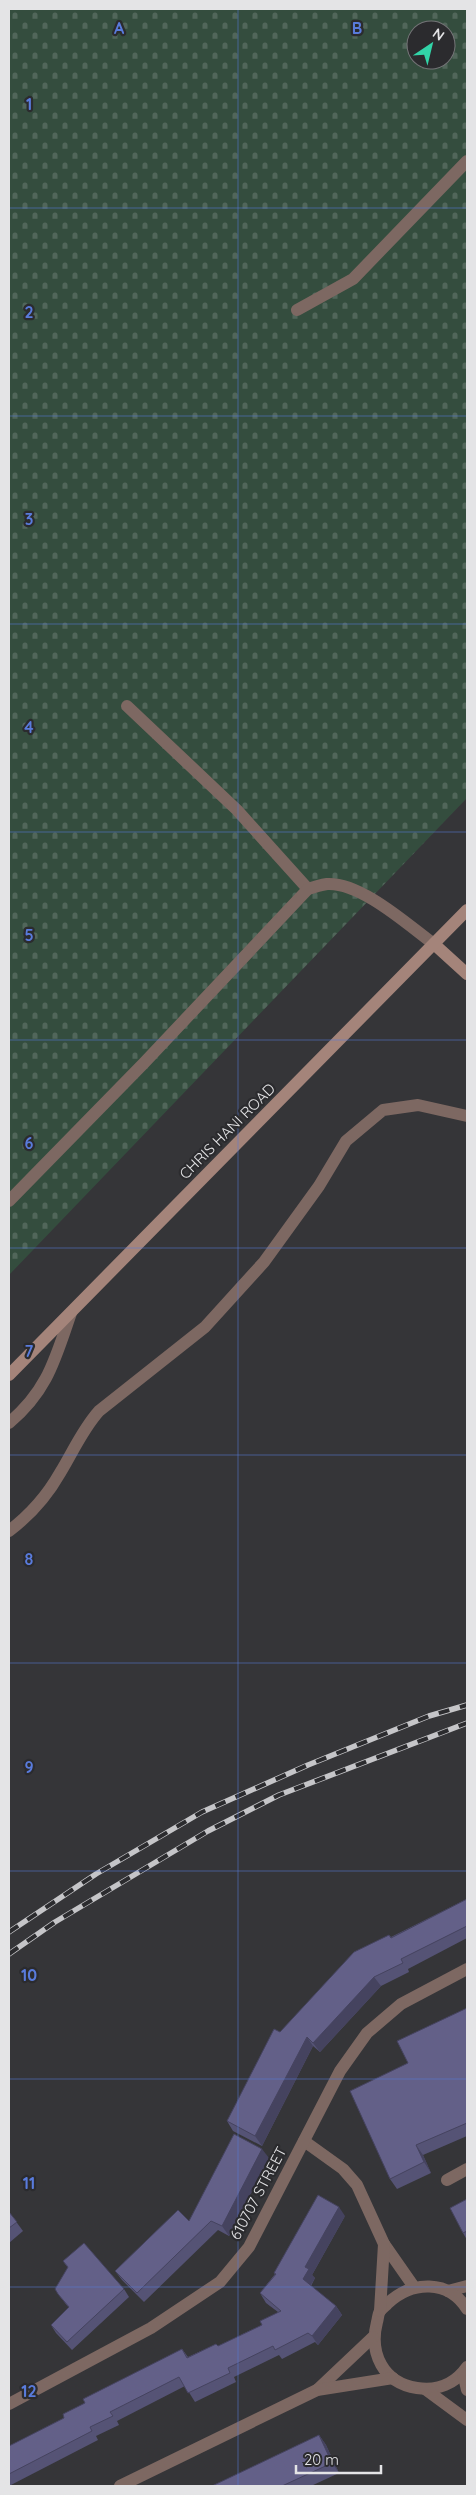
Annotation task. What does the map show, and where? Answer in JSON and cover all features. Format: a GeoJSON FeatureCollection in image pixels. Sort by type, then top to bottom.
{"type":"FeatureCollection","features":[{"type":"Feature","properties":{"kind":"street"},"geometry":{"type":"LineString","coordinates":[[297,310],[353,279],[467,161]]}},
{"type":"Feature","properties":{"kind":"street"},"geometry":{"type":"LineString","coordinates":[[127,706],[237,810],[308,889]]}},
{"type":"Feature","properties":{"kind":"street"},"geometry":{"type":"LineString","coordinates":[[9,1201],[144,1063],[308,889],[327,884],[344,886],[380,905],[434,944],[467,974]]}},
{"type":"Feature","properties":{"kind":"street","name":"CHRIS HANI ROAD"},"geometry":{"type":"LineString","coordinates":[[9,1375],[467,910]]}},
{"type":"Feature","properties":{"kind":"street"},"geometry":{"type":"LineString","coordinates":[[9,1531],[22,1521],[41,1500],[60,1474],[87,1424],[99,1411],[205,1327],[264,1262],[319,1186],[346,1141],[383,1110],[418,1105],[467,1116]]}},
{"type":"Feature","properties":{"kind":"street"},"geometry":{"type":"LineString","coordinates":[[9,1423],[36,1395],[47,1380],[70,1313]]}},
{"type":"Feature","properties":{"kind":"street","name":"610707 STREET"},"geometry":{"type":"LineString","coordinates":[[12,2399],[151,2328],[220,2282],[249,2247],[340,2071],[367,2033],[401,2004],[467,1969]]}},
{"type":"Feature","properties":{"kind":"street"},"geometry":{"type":"LineString","coordinates":[[304,2141],[343,2170],[357,2185],[384,2244],[414,2287]]}},
{"type":"Feature","properties":{"kind":"street"},"geometry":{"type":"LineString","coordinates":[[447,2180],[467,2169]]}},
{"type":"Feature","properties":{"kind":"street"},"geometry":{"type":"LineString","coordinates":[[384,2244],[380,2311],[373,2337],[376,2353],[382,2367],[393,2378],[408,2386],[425,2389],[440,2387],[453,2381],[465,2370]]}},
{"type":"Feature","properties":{"kind":"street"},"geometry":{"type":"LineString","coordinates":[[380,2311],[397,2295],[414,2287],[431,2286],[448,2291],[462,2302],[467,2309]]}},
{"type":"Feature","properties":{"kind":"street"},"geometry":{"type":"LineString","coordinates":[[448,2291],[467,2286]]}},
{"type":"Feature","properties":{"kind":"street"},"geometry":{"type":"LineString","coordinates":[[317,2390],[373,2337]]}},
{"type":"Feature","properties":{"kind":"street"},"geometry":{"type":"LineString","coordinates":[[465,2370],[467,2390]]}},
{"type":"Feature","properties":{"kind":"street"},"geometry":{"type":"LineString","coordinates":[[120,2486],[317,2390],[393,2378]]}},
{"type":"Feature","properties":{"kind":"street"},"geometry":{"type":"LineString","coordinates":[[425,2389],[467,2420]]}},
{"type":"Feature","properties":{"kind":"green space"},"geometry":{"type":"Polygon","coordinates":[[[9,9],[467,9],[467,798],[9,1275],[9,9]]]}},
{"type":"Feature","properties":{"kind":"building"},"geometry":{"type":"Polygon","coordinates":[[[467,1899],[467,1926],[401,1959],[403,1963],[374,1977],[313,2043],[307,2037],[255,2136],[227,2121],[274,2029],[280,2032],[354,1952],[389,1935],[391,1938],[467,1899]]]}},
{"type":"Feature","properties":{"kind":"building"},"geometry":{"type":"Polygon","coordinates":[[[467,2008],[467,2123],[416,2145],[424,2162],[390,2179],[350,2091],[408,2063],[397,2041],[467,2008]]]}},
{"type":"Feature","properties":{"kind":"building"},"geometry":{"type":"Polygon","coordinates":[[[234,2134],[262,2149],[222,2226],[211,2221],[137,2293],[115,2271],[178,2210],[189,2221],[234,2134]]]}},
{"type":"Feature","properties":{"kind":"building"},"geometry":{"type":"Polygon","coordinates":[[[318,2195],[339,2207],[305,2267],[309,2269],[303,2279],[336,2306],[312,2336],[308,2333],[275,2350],[273,2346],[228,2368],[230,2373],[188,2393],[179,2377],[110,2412],[113,2416],[90,2427],[92,2431],[9,2474],[9,2446],[64,2418],[63,2414],[85,2403],[83,2399],[182,2349],[187,2358],[216,2344],[218,2346],[262,2325],[260,2321],[281,2311],[260,2293],[276,2274],[274,2273],[318,2195]]]}},
{"type":"Feature","properties":{"kind":"building"},"geometry":{"type":"Polygon","coordinates":[[[467,2199],[467,2231],[463,2233],[450,2208],[467,2199]]]}},
{"type":"Feature","properties":{"kind":"building"},"geometry":{"type":"Polygon","coordinates":[[[9,2212],[17,2222],[9,2228],[9,2212]]]}},
{"type":"Feature","properties":{"kind":"building"},"geometry":{"type":"Polygon","coordinates":[[[84,2243],[124,2289],[67,2342],[51,2325],[69,2307],[55,2289],[68,2267],[63,2261],[84,2243]]]}},
{"type":"Feature","properties":{"kind":"building"},"geometry":{"type":"Polygon","coordinates":[[[319,2435],[332,2463],[282,2486],[212,2486],[319,2435]]]}},
{"type":"Feature","properties":{"kind":"railway"},"geometry":{"type":"LineString","coordinates":[[9,1932],[96,1874],[202,1812],[308,1765],[429,1716],[467,1705]]}},
{"type":"Feature","properties":{"kind":"railway"},"geometry":{"type":"LineString","coordinates":[[9,1954],[55,1922],[208,1831],[279,1795],[467,1723]]}}]}
